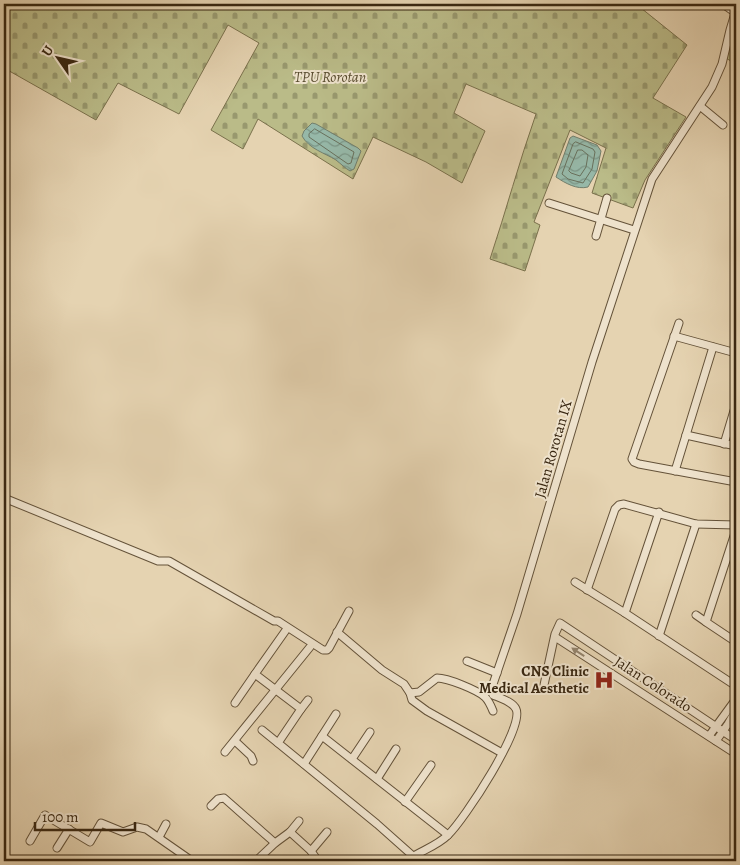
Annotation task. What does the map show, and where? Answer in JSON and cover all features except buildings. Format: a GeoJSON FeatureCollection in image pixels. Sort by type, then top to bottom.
{"type":"FeatureCollection","features":[{"type":"Feature","properties":{"kind":"street"},"geometry":{"type":"LineString","coordinates":[[723,4],[736,12]]}},
{"type":"Feature","properties":{"kind":"street","name":"Jalan Rorotan IX"},"geometry":{"type":"LineString","coordinates":[[406,861],[448,835],[470,807],[502,753],[517,718],[517,710],[514,705],[492,694],[491,690],[520,605],[592,362],[652,179],[712,87],[720,70],[736,12]]}},
{"type":"Feature","properties":{"kind":"street"},"geometry":{"type":"LineString","coordinates":[[700,106],[723,125]]}},
{"type":"Feature","properties":{"kind":"street"},"geometry":{"type":"LineString","coordinates":[[596,236],[607,198]]}},
{"type":"Feature","properties":{"kind":"street"},"geometry":{"type":"LineString","coordinates":[[549,203],[634,230]]}},
{"type":"Feature","properties":{"kind":"street"},"geometry":{"type":"LineString","coordinates":[[679,323],[632,459],[639,464],[675,472],[736,482]]}},
{"type":"Feature","properties":{"kind":"street"},"geometry":{"type":"LineString","coordinates":[[674,336],[736,353]]}},
{"type":"Feature","properties":{"kind":"street"},"geometry":{"type":"LineString","coordinates":[[675,472],[713,347]]}},
{"type":"Feature","properties":{"kind":"street"},"geometry":{"type":"LineString","coordinates":[[724,444],[736,404]]}},
{"type":"Feature","properties":{"kind":"street"},"geometry":{"type":"LineString","coordinates":[[686,435],[736,446]]}},
{"type":"Feature","properties":{"kind":"street"},"geometry":{"type":"LineString","coordinates":[[4,498],[158,561],[168,560],[274,621],[278,621],[323,650],[328,649],[349,611]]}},
{"type":"Feature","properties":{"kind":"street"},"geometry":{"type":"LineString","coordinates":[[587,590],[615,508],[618,506],[624,504],[659,512],[696,524],[736,525]]}},
{"type":"Feature","properties":{"kind":"street"},"geometry":{"type":"LineString","coordinates":[[625,613],[659,512]]}},
{"type":"Feature","properties":{"kind":"street"},"geometry":{"type":"LineString","coordinates":[[659,636],[696,524]]}},
{"type":"Feature","properties":{"kind":"street"},"geometry":{"type":"LineString","coordinates":[[706,622],[736,530]]}},
{"type":"Feature","properties":{"kind":"street"},"geometry":{"type":"LineString","coordinates":[[575,582],[736,686]]}},
{"type":"Feature","properties":{"kind":"street"},"geometry":{"type":"LineString","coordinates":[[696,615],[736,642]]}},
{"type":"Feature","properties":{"kind":"street","name":"Jalan Colorado"},"geometry":{"type":"LineString","coordinates":[[736,740],[560,623],[555,637],[736,754]]}},
{"type":"Feature","properties":{"kind":"street"},"geometry":{"type":"LineString","coordinates":[[235,702],[286,630]]}},
{"type":"Feature","properties":{"kind":"street"},"geometry":{"type":"LineString","coordinates":[[337,632],[382,670],[404,684],[412,700],[427,711],[502,753]]}},
{"type":"Feature","properties":{"kind":"street"},"geometry":{"type":"LineString","coordinates":[[544,685],[555,637]]}},
{"type":"Feature","properties":{"kind":"street"},"geometry":{"type":"LineString","coordinates":[[225,752],[310,647]]}},
{"type":"Feature","properties":{"kind":"street"},"geometry":{"type":"LineString","coordinates":[[468,661],[497,673]]}},
{"type":"Feature","properties":{"kind":"street"},"geometry":{"type":"LineString","coordinates":[[255,674],[302,709]]}},
{"type":"Feature","properties":{"kind":"street"},"geometry":{"type":"LineString","coordinates":[[410,693],[419,692],[437,678],[440,678],[481,694],[489,702],[493,711]]}},
{"type":"Feature","properties":{"kind":"street"},"geometry":{"type":"LineString","coordinates":[[713,739],[716,727],[736,699]]}},
{"type":"Feature","properties":{"kind":"street"},"geometry":{"type":"LineString","coordinates":[[278,743],[308,700]]}},
{"type":"Feature","properties":{"kind":"street"},"geometry":{"type":"LineString","coordinates":[[713,739],[723,732],[736,710]]}},
{"type":"Feature","properties":{"kind":"street"},"geometry":{"type":"LineString","coordinates":[[304,764],[336,714]]}},
{"type":"Feature","properties":{"kind":"street"},"geometry":{"type":"LineString","coordinates":[[262,730],[377,824],[413,856]]}},
{"type":"Feature","properties":{"kind":"street"},"geometry":{"type":"LineString","coordinates":[[352,759],[370,732]]}},
{"type":"Feature","properties":{"kind":"street"},"geometry":{"type":"LineString","coordinates":[[322,736],[448,835]]}},
{"type":"Feature","properties":{"kind":"street"},"geometry":{"type":"LineString","coordinates":[[728,749],[736,740]]}},
{"type":"Feature","properties":{"kind":"street"},"geometry":{"type":"LineString","coordinates":[[235,741],[253,758],[253,761]]}},
{"type":"Feature","properties":{"kind":"street"},"geometry":{"type":"LineString","coordinates":[[377,779],[396,749]]}},
{"type":"Feature","properties":{"kind":"street"},"geometry":{"type":"LineString","coordinates":[[405,802],[431,765]]}},
{"type":"Feature","properties":{"kind":"street"},"geometry":{"type":"LineString","coordinates":[[211,806],[218,799],[224,798],[275,843]]}},
{"type":"Feature","properties":{"kind":"street"},"geometry":{"type":"LineString","coordinates":[[30,841],[45,816],[90,842],[101,823],[123,832],[140,827],[159,837],[192,861]]}},
{"type":"Feature","properties":{"kind":"street"},"geometry":{"type":"LineString","coordinates":[[256,861],[290,832],[299,821]]}},
{"type":"Feature","properties":{"kind":"street"},"geometry":{"type":"LineString","coordinates":[[159,837],[166,824]]}},
{"type":"Feature","properties":{"kind":"street"},"geometry":{"type":"LineString","coordinates":[[57,848],[68,829]]}},
{"type":"Feature","properties":{"kind":"street"},"geometry":{"type":"LineString","coordinates":[[290,832],[318,861]]}},
{"type":"Feature","properties":{"kind":"street"},"geometry":{"type":"LineString","coordinates":[[310,851],[327,832]]}},
{"type":"Feature","properties":{"kind":"green space","name":"TPU Rorotan"},"geometry":{"type":"Polygon","coordinates":[[[6,4],[636,4],[687,45],[653,98],[686,117],[645,180],[633,208],[592,193],[606,148],[570,130],[534,222],[540,225],[525,271],[490,259],[536,114],[466,84],[454,113],[485,131],[462,183],[426,162],[373,137],[353,179],[258,119],[243,149],[211,130],[259,43],[228,25],[179,114],[118,83],[96,120],[4,68],[4,7],[6,4]]]}},
{"type":"Feature","properties":{"kind":"green space"},"geometry":{"type":"Polygon","coordinates":[[[736,13],[736,64],[724,57],[736,13]]]}},
{"type":"Feature","properties":{"kind":"water"},"geometry":{"type":"Polygon","coordinates":[[[312,123],[361,151],[354,169],[350,171],[305,140],[302,136],[304,131],[312,123]]]}},
{"type":"Feature","properties":{"kind":"water"},"geometry":{"type":"Polygon","coordinates":[[[573,136],[597,145],[601,151],[597,171],[588,187],[575,187],[556,177],[570,138],[573,136]]]}},
{"type":"Feature","properties":{"kind":"place","name":"CNS Clinic Medical Aesthetic"},"geometry":{"type":"Point","coordinates":[604,680]}}]}
